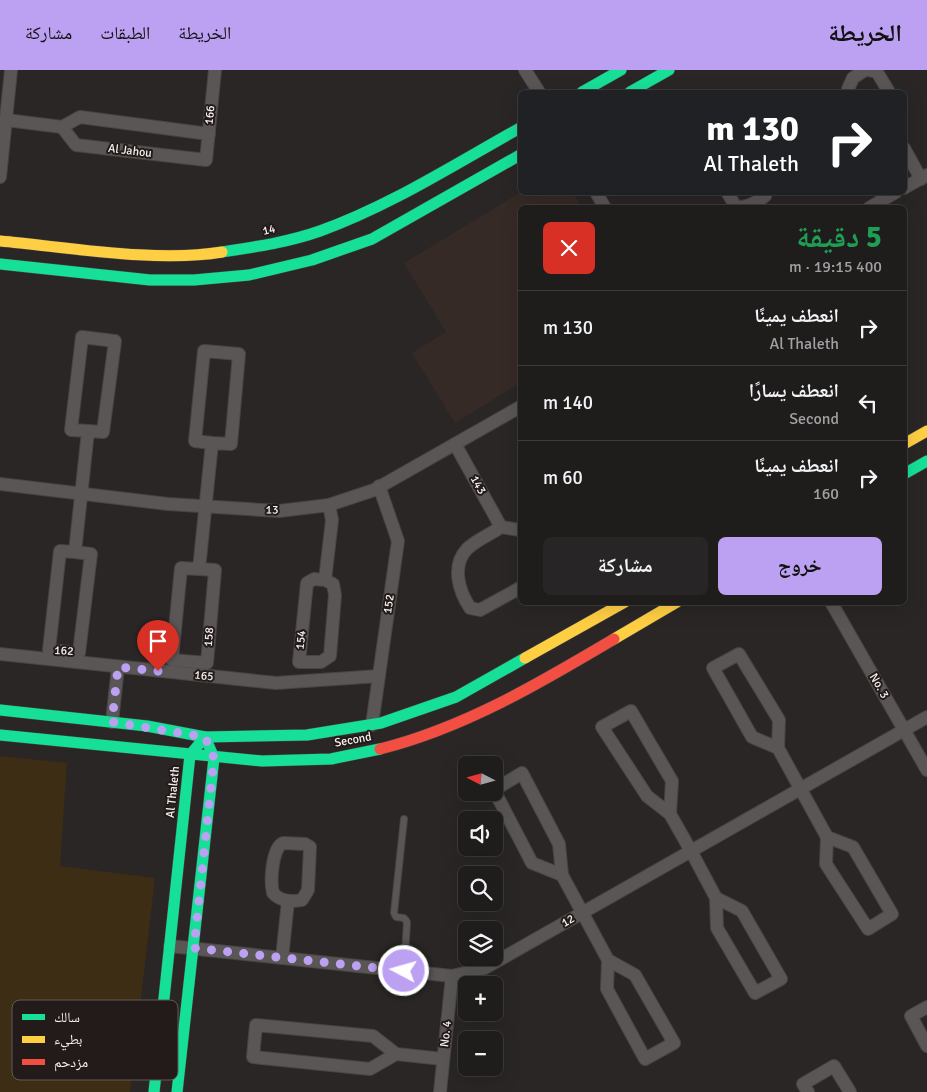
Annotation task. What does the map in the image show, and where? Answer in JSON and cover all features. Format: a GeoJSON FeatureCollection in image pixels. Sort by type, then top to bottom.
{"type":"FeatureCollection","features":[{"type":"Feature","properties":{"kind":"street"},"geometry":{"type":"LineString","coordinates":[[0,177],[11,70]]}},
{"type":"Feature","properties":{"kind":"street","name":"166"},"geometry":{"type":"LineString","coordinates":[[206,160],[215,70]]}},
{"type":"Feature","properties":{"kind":"street"},"geometry":{"type":"LineString","coordinates":[[525,70],[538,90]]}},
{"type":"Feature","properties":{"kind":"street"},"geometry":{"type":"LineString","coordinates":[[586,90],[621,70]]}},
{"type":"Feature","properties":{"kind":"street"},"geometry":{"type":"LineString","coordinates":[[634,90],[669,70]]}},
{"type":"Feature","properties":{"kind":"street"},"geometry":{"type":"LineString","coordinates":[[849,90],[853,78],[866,70],[877,72],[888,90]]}},
{"type":"Feature","properties":{"kind":"street"},"geometry":{"type":"LineString","coordinates":[[6,120],[62,127],[80,116],[208,134]]}},
{"type":"Feature","properties":{"kind":"street","name":"Al Jahou"},"geometry":{"type":"LineString","coordinates":[[62,127],[76,145],[206,160]]}},
{"type":"Feature","properties":{"kind":"street","name":"14"},"geometry":{"type":"LineString","coordinates":[[0,241],[140,254],[206,256],[262,246],[318,232],[365,213],[518,129]]}},
{"type":"Feature","properties":{"kind":"street"},"geometry":{"type":"LineString","coordinates":[[907,152],[924,177],[907,186]]}},
{"type":"Feature","properties":{"kind":"street"},"geometry":{"type":"LineString","coordinates":[[0,264],[150,280],[194,280],[249,275],[312,260],[372,239],[518,156]]}},
{"type":"Feature","properties":{"kind":"street"},"geometry":{"type":"LineString","coordinates":[[757,205],[764,195]]}},
{"type":"Feature","properties":{"kind":"street"},"geometry":{"type":"LineString","coordinates":[[874,205],[891,195]]}},
{"type":"Feature","properties":{"kind":"street"},"geometry":{"type":"LineString","coordinates":[[82,338],[114,341],[103,432],[88,431],[71,430],[82,338]]}},
{"type":"Feature","properties":{"kind":"street"},"geometry":{"type":"LineString","coordinates":[[204,351],[239,354],[231,444],[212,443],[195,441],[204,351]]}},
{"type":"Feature","properties":{"kind":"street","name":"13"},"geometry":{"type":"LineString","coordinates":[[0,484],[206,506],[279,511],[329,505],[379,486],[518,408]]}},
{"type":"Feature","properties":{"kind":"street"},"geometry":{"type":"LineString","coordinates":[[75,552],[88,431]]}},
{"type":"Feature","properties":{"kind":"street"},"geometry":{"type":"LineString","coordinates":[[907,442],[927,432]]}},
{"type":"Feature","properties":{"kind":"street"},"geometry":{"type":"LineString","coordinates":[[200,569],[212,443]]}},
{"type":"Feature","properties":{"kind":"street","name":"143"},"geometry":{"type":"LineString","coordinates":[[455,444],[501,527]]}},
{"type":"Feature","properties":{"kind":"street"},"geometry":{"type":"LineString","coordinates":[[907,472],[927,461]]}},
{"type":"Feature","properties":{"kind":"street","name":"152"},"geometry":{"type":"LineString","coordinates":[[372,725],[398,541],[379,486]]}},
{"type":"Feature","properties":{"kind":"street"},"geometry":{"type":"LineString","coordinates":[[325,580],[332,520],[329,505]]}},
{"type":"Feature","properties":{"kind":"street"},"geometry":{"type":"LineString","coordinates":[[518,530],[501,527],[468,548],[461,558],[458,579],[460,593],[470,608],[480,610],[518,589]]}},
{"type":"Feature","properties":{"kind":"street","name":"162"},"geometry":{"type":"LineString","coordinates":[[60,551],[75,552],[91,554],[79,653],[49,650],[60,551]]}},
{"type":"Feature","properties":{"kind":"street","name":"158"},"geometry":{"type":"LineString","coordinates":[[181,568],[200,569],[215,570],[207,663],[172,660],[181,568]]}},
{"type":"Feature","properties":{"kind":"street","name":"154"},"geometry":{"type":"LineString","coordinates":[[314,579],[325,580],[333,584],[335,595],[330,656],[321,662],[299,662],[307,583],[314,579]]}},
{"type":"Feature","properties":{"kind":"street","name":"Second"},"geometry":{"type":"LineString","coordinates":[[0,710],[112,722],[205,737],[307,735],[372,725],[456,697],[620,605]]}},
{"type":"Feature","properties":{"kind":"street","name":"Second"},"geometry":{"type":"LineString","coordinates":[[0,735],[214,758],[309,761],[352,756],[427,735],[465,720],[504,701],[672,605]]}},
{"type":"Feature","properties":{"kind":"street","name":"No. 3"},"geometry":{"type":"LineString","coordinates":[[833,605],[927,770]]}},
{"type":"Feature","properties":{"kind":"street","name":"165"},"geometry":{"type":"LineString","coordinates":[[0,654],[276,683],[379,676]]}},
{"type":"Feature","properties":{"kind":"street"},"geometry":{"type":"LineString","coordinates":[[778,748],[752,737],[713,668],[739,654],[779,720],[778,748],[827,837],[826,864],[868,929],[892,914],[853,847],[827,837]]}},
{"type":"Feature","properties":{"kind":"street"},"geometry":{"type":"LineString","coordinates":[[112,722],[118,667]]}},
{"type":"Feature","properties":{"kind":"street"},"geometry":{"type":"LineString","coordinates":[[670,814],[672,781],[631,711],[602,727],[647,796],[670,814],[716,898],[717,928],[754,994],[781,979],[742,911],[716,898]]}},
{"type":"Feature","properties":{"kind":"street","name":"12"},"geometry":{"type":"LineString","coordinates":[[170,946],[452,976],[484,968],[927,717]]}},
{"type":"Feature","properties":{"kind":"street"},"geometry":{"type":"LineString","coordinates":[[178,1076],[214,758],[205,737]]}},
{"type":"Feature","properties":{"kind":"street","name":"Al Thaleth"},"geometry":{"type":"LineString","coordinates":[[164,1000],[190,756],[205,737]]}},
{"type":"Feature","properties":{"kind":"street"},"geometry":{"type":"LineString","coordinates":[[562,875],[532,862],[494,790],[522,774],[559,844],[562,875],[608,960],[607,989],[645,1059],[674,1043],[635,975],[608,960]]}},
{"type":"Feature","properties":{"kind":"street"},"geometry":{"type":"LineString","coordinates":[[284,842],[306,844],[311,850],[308,890],[302,900],[288,901],[277,898],[272,890],[277,848],[284,842]]}},
{"type":"Feature","properties":{"kind":"street"},"geometry":{"type":"LineString","coordinates":[[282,958],[288,901]]}},
{"type":"Feature","properties":{"kind":"street","name":"No. 4"},"geometry":{"type":"LineString","coordinates":[[440,1092],[452,976]]}},
{"type":"Feature","properties":{"kind":"street"},"geometry":{"type":"LineString","coordinates":[[927,1007],[911,1016],[927,1046]]}},
{"type":"Feature","properties":{"kind":"street"},"geometry":{"type":"LineString","coordinates":[[396,1054],[370,1069],[253,1056],[256,1026],[373,1036],[396,1054],[444,1059]]}},
{"type":"Feature","properties":{"kind":"street"},"geometry":{"type":"LineString","coordinates":[[808,1092],[803,1084],[834,1066],[850,1092]]}},
{"type":"Feature","properties":{"kind":"lane"},"geometry":{"type":"LineString","coordinates":[[404,819],[394,913],[396,918],[404,918],[407,922],[404,971]]}},
{"type":"Feature","properties":{"kind":"shaded area"},"geometry":{"type":"Polygon","coordinates":[[[518,194],[574,195],[581,205],[518,205],[518,384],[455,423],[412,353],[446,332],[404,263],[518,194]]]}},
{"type":"Feature","properties":{"kind":"shaded area"},"geometry":{"type":"Polygon","coordinates":[[[0,756],[67,763],[60,866],[155,878],[141,1000],[12,1000],[12,1080],[131,1080],[130,1092],[0,1092],[0,756]]]}},
{"type":"Feature","properties":{"kind":"traffic: fast"},"geometry":{"type":"LineString","coordinates":[[586,90],[621,70]]}},
{"type":"Feature","properties":{"kind":"traffic: fast"},"geometry":{"type":"LineString","coordinates":[[634,90],[669,70]]}},
{"type":"Feature","properties":{"kind":"traffic: fast"},"geometry":{"type":"LineString","coordinates":[[222,252],[296,238],[346,221],[422,184],[518,129]]}},
{"type":"Feature","properties":{"kind":"traffic: fast"},"geometry":{"type":"LineString","coordinates":[[0,264],[150,280],[194,280],[249,275],[312,260],[372,239],[518,156]]}},
{"type":"Feature","properties":{"kind":"traffic: fast"},"geometry":{"type":"LineString","coordinates":[[907,472],[927,461]]}},
{"type":"Feature","properties":{"kind":"traffic: fast"},"geometry":{"type":"LineString","coordinates":[[0,710],[147,726],[205,737],[307,735],[381,723],[456,697],[525,658]]}},
{"type":"Feature","properties":{"kind":"traffic: fast"},"geometry":{"type":"LineString","coordinates":[[0,735],[262,761],[331,759],[380,749]]}},
{"type":"Feature","properties":{"kind":"traffic: fast"},"geometry":{"type":"LineString","coordinates":[[164,1000],[190,755],[205,737],[214,758],[177,1092]]}},
{"type":"Feature","properties":{"kind":"traffic: fast"},"geometry":{"type":"LineString","coordinates":[[154,1092],[155,1080]]}},
{"type":"Feature","properties":{"kind":"traffic: slow"},"geometry":{"type":"LineString","coordinates":[[0,241],[141,255],[197,255],[222,252]]}},
{"type":"Feature","properties":{"kind":"traffic: slow"},"geometry":{"type":"LineString","coordinates":[[907,442],[927,431]]}},
{"type":"Feature","properties":{"kind":"traffic: slow"},"geometry":{"type":"LineString","coordinates":[[525,658],[620,605]]}},
{"type":"Feature","properties":{"kind":"traffic: slow"},"geometry":{"type":"LineString","coordinates":[[614,639],[672,605]]}},
{"type":"Feature","properties":{"kind":"traffic: jam"},"geometry":{"type":"LineString","coordinates":[[380,749],[442,729],[501,703],[614,639]]}},
{"type":"Feature","properties":{"kind":"route"},"geometry":{"type":"LineString","coordinates":[[158,671],[118,667],[112,722],[147,726],[205,737],[214,758],[194,948],[404,971]]}}]}
